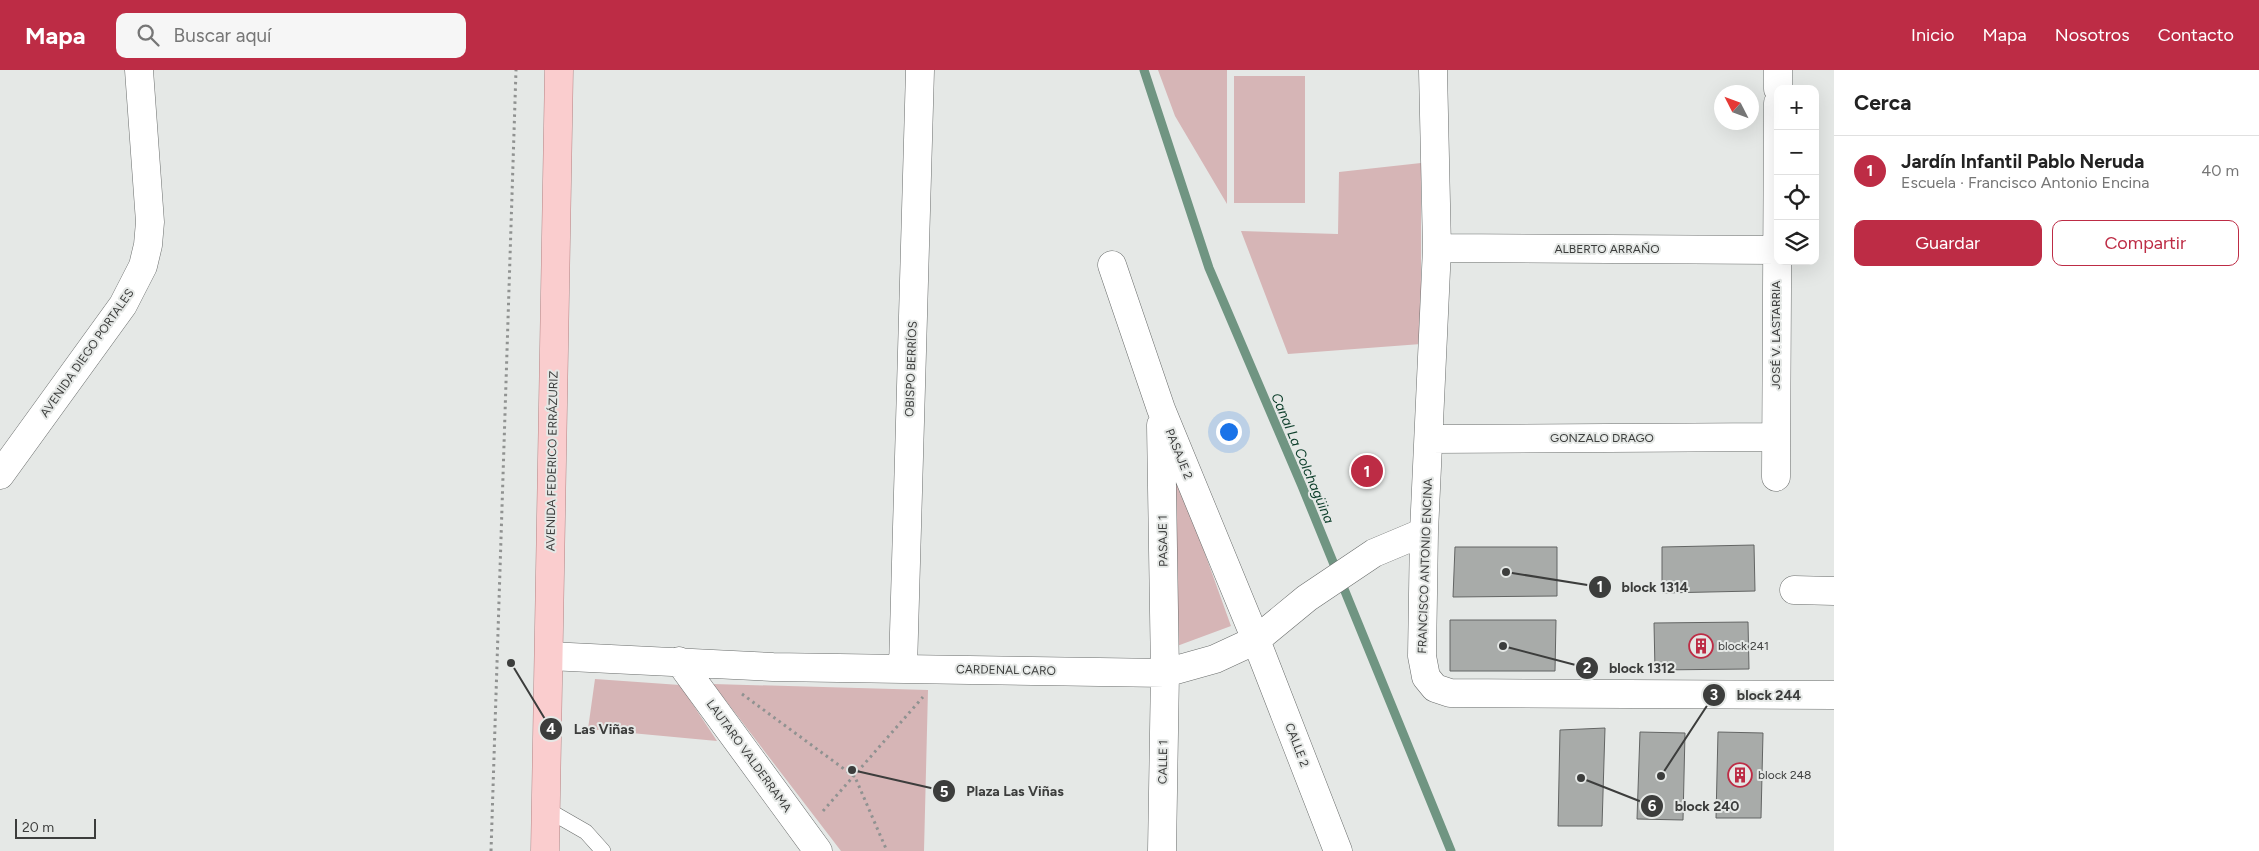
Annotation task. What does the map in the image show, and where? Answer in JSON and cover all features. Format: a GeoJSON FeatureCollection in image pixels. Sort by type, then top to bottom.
{"type":"FeatureCollection","features":[{"type":"Feature","properties":{"kind":"main road","name":"AVENIDA FEDERICO ERRÁZURIZ"},"geometry":{"type":"LineString","coordinates":[[545,851],[559,70]]}},
{"type":"Feature","properties":{"kind":"street","name":"AVENIDA DIEGO PORTALES"},"geometry":{"type":"LineString","coordinates":[[0,475],[123,305],[143,266],[148,245],[150,222],[140,70]]}},
{"type":"Feature","properties":{"kind":"street","name":"OBISPO BERRÍOS"},"geometry":{"type":"LineString","coordinates":[[903,668],[920,70]]}},
{"type":"Feature","properties":{"kind":"street","name":"FRANCISCO ANTONIO ENCINA"},"geometry":{"type":"LineString","coordinates":[[1433,70],[1437,248],[1424,532],[1422,656],[1426,677],[1435,688],[1450,692],[1834,695]]}},
{"type":"Feature","properties":{"kind":"street"},"geometry":{"type":"LineString","coordinates":[[1778,70],[1778,85]]}},
{"type":"Feature","properties":{"kind":"street","name":"JOSÉ V. LASTARRIA"},"geometry":{"type":"LineString","coordinates":[[1777,220],[1778,130]]}},
{"type":"Feature","properties":{"kind":"street","name":"ALBERTO ARRAÑO"},"geometry":{"type":"LineString","coordinates":[[1437,248],[1774,250]]}},
{"type":"Feature","properties":{"kind":"street","name":"PASAJE 2"},"geometry":{"type":"LineString","coordinates":[[1112,265],[1161,409],[1256,640]]}},
{"type":"Feature","properties":{"kind":"street","name":"JOSÉ V. LASTARRIA"},"geometry":{"type":"LineString","coordinates":[[1776,477],[1777,265]]}},
{"type":"Feature","properties":{"kind":"street","name":"PASAJE 1"},"geometry":{"type":"LineString","coordinates":[[1161,409],[1165,673]]}},
{"type":"Feature","properties":{"kind":"street","name":"GONZALO DRAGO"},"geometry":{"type":"LineString","coordinates":[[1429,439],[1775,437]]}},
{"type":"Feature","properties":{"kind":"street","name":"CARDENAL CARO"},"geometry":{"type":"LineString","coordinates":[[549,656],[773,667],[1165,673],[1215,659],[1256,640],[1307,598],[1374,553],[1424,532]]}},
{"type":"Feature","properties":{"kind":"street"},"geometry":{"type":"LineString","coordinates":[[1794,590],[1834,590]]}},
{"type":"Feature","properties":{"kind":"street","name":"CALLE 2"},"geometry":{"type":"LineString","coordinates":[[1256,640],[1338,851]]}},
{"type":"Feature","properties":{"kind":"street","name":"LAUTARO VALDERRAMA"},"geometry":{"type":"LineString","coordinates":[[679,661],[812,842]]}},
{"type":"Feature","properties":{"kind":"street","name":"CALLE 1"},"geometry":{"type":"LineString","coordinates":[[1162,851],[1165,673]]}},
{"type":"Feature","properties":{"kind":"lane"},"geometry":{"type":"LineString","coordinates":[[546,809],[586,832],[603,851]]}},
{"type":"Feature","properties":{"kind":"path"},"geometry":{"type":"LineString","coordinates":[[491,851],[516,70]]}},
{"type":"Feature","properties":{"kind":"path"},"geometry":{"type":"LineString","coordinates":[[812,842],[855,777],[947,669]]}},
{"type":"Feature","properties":{"kind":"path"},"geometry":{"type":"LineString","coordinates":[[738,691],[855,777],[886,851]]}},
{"type":"Feature","properties":{"kind":"shaded area"},"geometry":{"type":"Polygon","coordinates":[[[1158,70],[1227,70],[1227,204],[1175,116],[1158,70]]]}},
{"type":"Feature","properties":{"kind":"shaded area"},"geometry":{"type":"Polygon","coordinates":[[[1234,76],[1305,76],[1305,203],[1234,203],[1234,76]]]}},
{"type":"Feature","properties":{"kind":"shaded area"},"geometry":{"type":"Polygon","coordinates":[[[1421,163],[1421,344],[1288,354],[1241,231],[1338,234],[1339,172],[1421,163]]]}},
{"type":"Feature","properties":{"kind":"shaded area"},"geometry":{"type":"Polygon","coordinates":[[[1171,459],[1231,626],[1177,646],[1171,459]]]}},
{"type":"Feature","properties":{"kind":"shaded area"},"geometry":{"type":"Polygon","coordinates":[[[595,679],[680,685],[717,741],[588,729],[595,679]]]}},
{"type":"Feature","properties":{"kind":"shaded area"},"geometry":{"type":"Polygon","coordinates":[[[713,684],[928,690],[924,851],[841,851],[713,684]]]}},
{"type":"Feature","properties":{"kind":"building"},"geometry":{"type":"Polygon","coordinates":[[[1754,545],[1755,591],[1662,593],[1662,547],[1754,545]]]}},
{"type":"Feature","properties":{"kind":"building"},"geometry":{"type":"Polygon","coordinates":[[[1455,547],[1557,547],[1557,596],[1453,597],[1455,547]]]}},
{"type":"Feature","properties":{"kind":"building"},"geometry":{"type":"Polygon","coordinates":[[[1450,620],[1556,620],[1555,671],[1450,671],[1450,620]]]}},
{"type":"Feature","properties":{"kind":"building","name":"block 241"},"geometry":{"type":"Polygon","coordinates":[[[1748,622],[1749,669],[1655,670],[1654,623],[1748,622]]]}},
{"type":"Feature","properties":{"kind":"building"},"geometry":{"type":"Polygon","coordinates":[[[1605,728],[1602,826],[1558,826],[1560,730],[1605,728]]]}},
{"type":"Feature","properties":{"kind":"building"},"geometry":{"type":"Polygon","coordinates":[[[1640,732],[1685,733],[1683,820],[1637,819],[1640,732]]]}},
{"type":"Feature","properties":{"kind":"building","name":"block 248"},"geometry":{"type":"Polygon","coordinates":[[[1718,732],[1763,733],[1761,818],[1716,818],[1718,732]]]}},
{"type":"Feature","properties":{"kind":"waterway","name":"Canal La Colchagüina"},"geometry":{"type":"LineString","coordinates":[[1144,70],[1209,268],[1302,486],[1451,851]]}},
{"type":"Feature","properties":{"kind":"place","name":"Jardín Infantil Pablo Neruda"},"geometry":{"type":"Point","coordinates":[1367,471]}},
{"type":"Feature","properties":{"kind":"place","name":"block 1314"},"geometry":{"type":"Point","coordinates":[1506,572]}},
{"type":"Feature","properties":{"kind":"place","name":"block 1312"},"geometry":{"type":"Point","coordinates":[1503,646]}},
{"type":"Feature","properties":{"kind":"place","name":"block 241"},"geometry":{"type":"Point","coordinates":[1701,646]}},
{"type":"Feature","properties":{"kind":"place","name":"Las Viñas"},"geometry":{"type":"Point","coordinates":[511,663]}},
{"type":"Feature","properties":{"kind":"place","name":"Plaza Las Viñas"},"geometry":{"type":"Point","coordinates":[852,770]}},
{"type":"Feature","properties":{"kind":"place","name":"block 248"},"geometry":{"type":"Point","coordinates":[1740,775]}},
{"type":"Feature","properties":{"kind":"place","name":"block 244"},"geometry":{"type":"Point","coordinates":[1661,776]}},
{"type":"Feature","properties":{"kind":"place","name":"block 240"},"geometry":{"type":"Point","coordinates":[1581,778]}}]}
